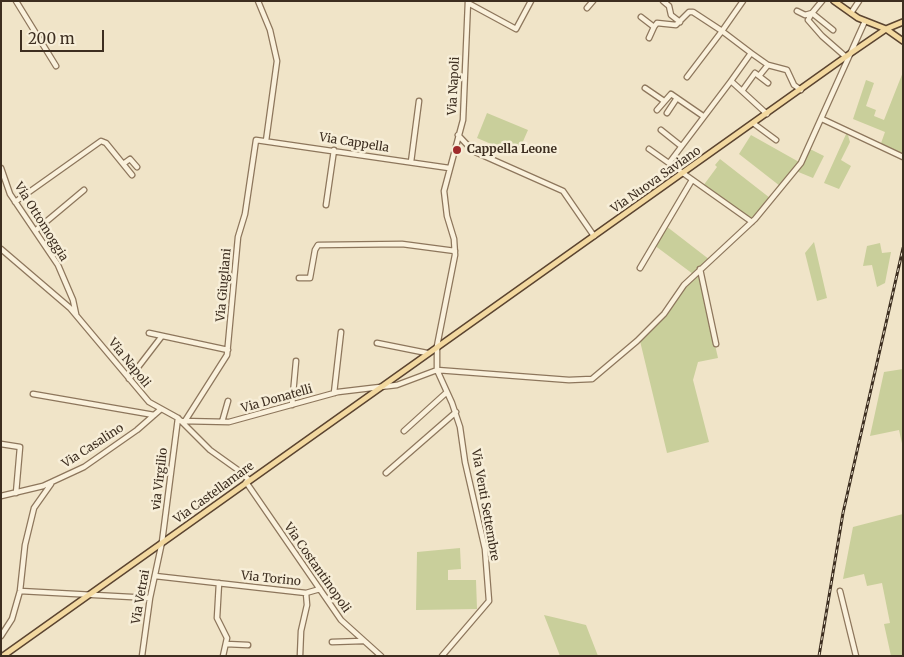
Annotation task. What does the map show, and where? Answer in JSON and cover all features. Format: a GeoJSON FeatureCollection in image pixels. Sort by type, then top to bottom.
{"type":"FeatureCollection","features":[{"type":"Feature","properties":{"kind":"main road"},"geometry":{"type":"LineString","coordinates":[[834,1],[851,14],[865,22],[886,29],[903,41]]}},
{"type":"Feature","properties":{"kind":"main road","name":"Via Nuova Saviano"},"geometry":{"type":"LineString","coordinates":[[437,346],[851,53],[886,29],[903,22]]}},
{"type":"Feature","properties":{"kind":"main road","name":"Via Castellamare"},"geometry":{"type":"LineString","coordinates":[[4,656],[437,346]]}},
{"type":"Feature","properties":{"kind":"street"},"geometry":{"type":"LineString","coordinates":[[16,1],[56,66]]}},
{"type":"Feature","properties":{"kind":"street"},"geometry":{"type":"LineString","coordinates":[[258,1],[270,30],[277,61],[266,141]]}},
{"type":"Feature","properties":{"kind":"street"},"geometry":{"type":"LineString","coordinates":[[468,2],[516,29],[531,1]]}},
{"type":"Feature","properties":{"kind":"street"},"geometry":{"type":"LineString","coordinates":[[588,8],[593,1]]}},
{"type":"Feature","properties":{"kind":"street"},"geometry":{"type":"LineString","coordinates":[[662,1],[669,6],[671,15],[680,22]]}},
{"type":"Feature","properties":{"kind":"street"},"geometry":{"type":"LineString","coordinates":[[687,76],[743,1]]}},
{"type":"Feature","properties":{"kind":"street"},"geometry":{"type":"LineString","coordinates":[[822,1],[808,20],[822,36],[846,57]]}},
{"type":"Feature","properties":{"kind":"street"},"geometry":{"type":"LineString","coordinates":[[851,14],[859,1]]}},
{"type":"Feature","properties":{"kind":"street","name":"Via Napoli"},"geometry":{"type":"LineString","coordinates":[[437,346],[455,251],[454,239],[443,198],[462,120],[468,2]]}},
{"type":"Feature","properties":{"kind":"street"},"geometry":{"type":"LineString","coordinates":[[797,11],[805,14],[812,13],[833,30]]}},
{"type":"Feature","properties":{"kind":"street"},"geometry":{"type":"LineString","coordinates":[[649,38],[657,23],[674,25],[680,22],[687,14],[693,12],[768,65],[787,70],[794,85],[801,90]]}},
{"type":"Feature","properties":{"kind":"street"},"geometry":{"type":"LineString","coordinates":[[641,17],[654,27]]}},
{"type":"Feature","properties":{"kind":"street"},"geometry":{"type":"LineString","coordinates":[[436,370],[569,380],[592,379],[637,341],[664,314],[684,284],[752,222],[800,163],[822,119],[865,22]]}},
{"type":"Feature","properties":{"kind":"street"},"geometry":{"type":"LineString","coordinates":[[895,36],[903,35]]}},
{"type":"Feature","properties":{"kind":"street"},"geometry":{"type":"LineString","coordinates":[[669,163],[751,53]]}},
{"type":"Feature","properties":{"kind":"street"},"geometry":{"type":"LineString","coordinates":[[759,76],[768,65]]}},
{"type":"Feature","properties":{"kind":"street"},"geometry":{"type":"LineString","coordinates":[[742,91],[755,73],[768,83]]}},
{"type":"Feature","properties":{"kind":"street"},"geometry":{"type":"LineString","coordinates":[[731,81],[767,114]]}},
{"type":"Feature","properties":{"kind":"street"},"geometry":{"type":"LineString","coordinates":[[646,88],[664,101]]}},
{"type":"Feature","properties":{"kind":"street"},"geometry":{"type":"LineString","coordinates":[[657,110],[671,94],[703,116]]}},
{"type":"Feature","properties":{"kind":"street"},"geometry":{"type":"LineString","coordinates":[[668,113],[677,98]]}},
{"type":"Feature","properties":{"kind":"street"},"geometry":{"type":"LineString","coordinates":[[411,162],[419,101]]}},
{"type":"Feature","properties":{"kind":"street"},"geometry":{"type":"LineString","coordinates":[[822,119],[903,157]]}},
{"type":"Feature","properties":{"kind":"street"},"geometry":{"type":"LineString","coordinates":[[753,123],[776,140]]}},
{"type":"Feature","properties":{"kind":"street"},"geometry":{"type":"LineString","coordinates":[[661,130],[681,146]]}},
{"type":"Feature","properties":{"kind":"street"},"geometry":{"type":"LineString","coordinates":[[458,135],[473,151],[562,191],[594,236]]}},
{"type":"Feature","properties":{"kind":"street","name":"Via Cappella"},"geometry":{"type":"LineString","coordinates":[[256,140],[449,168]]}},
{"type":"Feature","properties":{"kind":"street","name":"Via Giugliani"},"geometry":{"type":"LineString","coordinates":[[181,420],[228,350],[238,238],[245,214],[256,140]]}},
{"type":"Feature","properties":{"kind":"street"},"geometry":{"type":"LineString","coordinates":[[15,202],[101,142],[106,143],[132,174]]}},
{"type":"Feature","properties":{"kind":"street"},"geometry":{"type":"LineString","coordinates":[[649,149],[752,222]]}},
{"type":"Feature","properties":{"kind":"street"},"geometry":{"type":"LineString","coordinates":[[326,205],[334,150]]}},
{"type":"Feature","properties":{"kind":"street"},"geometry":{"type":"LineString","coordinates":[[124,164],[130,159],[137,167]]}},
{"type":"Feature","properties":{"kind":"street","name":"Via Ottomoggia"},"geometry":{"type":"LineString","coordinates":[[1,168],[15,202],[58,265],[73,300],[76,314]]}},
{"type":"Feature","properties":{"kind":"street"},"geometry":{"type":"LineString","coordinates":[[640,268],[692,180]]}},
{"type":"Feature","properties":{"kind":"street"},"geometry":{"type":"LineString","coordinates":[[35,231],[84,190]]}},
{"type":"Feature","properties":{"kind":"street"},"geometry":{"type":"LineString","coordinates":[[299,278],[310,278],[314,250],[318,245],[402,244],[455,251]]}},
{"type":"Feature","properties":{"kind":"street","name":"Via Napoli"},"geometry":{"type":"LineString","coordinates":[[1,249],[76,314],[149,402],[181,420],[210,450],[238,470],[247,481]]}},
{"type":"Feature","properties":{"kind":"street"},"geometry":{"type":"LineString","coordinates":[[700,269],[716,344]]}},
{"type":"Feature","properties":{"kind":"street"},"geometry":{"type":"LineString","coordinates":[[334,393],[341,332]]}},
{"type":"Feature","properties":{"kind":"street"},"geometry":{"type":"LineString","coordinates":[[148,333],[228,350]]}},
{"type":"Feature","properties":{"kind":"street"},"geometry":{"type":"LineString","coordinates":[[129,379],[162,336]]}},
{"type":"Feature","properties":{"kind":"street"},"geometry":{"type":"LineString","coordinates":[[377,343],[427,353]]}},
{"type":"Feature","properties":{"kind":"street","name":"Via Venti Settembre"},"geometry":{"type":"LineString","coordinates":[[437,346],[436,370],[456,412],[464,444],[466,469],[481,528],[489,601],[442,656]]}},
{"type":"Feature","properties":{"kind":"street"},"geometry":{"type":"LineString","coordinates":[[292,405],[296,361]]}},
{"type":"Feature","properties":{"kind":"street","name":"Via Donatelli"},"geometry":{"type":"LineString","coordinates":[[181,420],[222,422],[334,393],[397,385],[436,370]]}},
{"type":"Feature","properties":{"kind":"street"},"geometry":{"type":"LineString","coordinates":[[404,431],[446,392]]}},
{"type":"Feature","properties":{"kind":"street"},"geometry":{"type":"LineString","coordinates":[[33,394],[154,415]]}},
{"type":"Feature","properties":{"kind":"street"},"geometry":{"type":"LineString","coordinates":[[222,422],[228,401]]}},
{"type":"Feature","properties":{"kind":"street","name":"Via Casalino"},"geometry":{"type":"LineString","coordinates":[[1,496],[52,483],[93,461],[160,409]]}},
{"type":"Feature","properties":{"kind":"street"},"geometry":{"type":"LineString","coordinates":[[386,473],[456,412]]}},
{"type":"Feature","properties":{"kind":"street","name":"via Virgilio"},"geometry":{"type":"LineString","coordinates":[[162,542],[181,420]]}},
{"type":"Feature","properties":{"kind":"street"},"geometry":{"type":"LineString","coordinates":[[1,444],[20,447],[16,493]]}},
{"type":"Feature","properties":{"kind":"street","name":"Via Costantinopoli"},"geometry":{"type":"LineString","coordinates":[[247,481],[341,620],[381,656]]}},
{"type":"Feature","properties":{"kind":"street"},"geometry":{"type":"LineString","coordinates":[[1,636],[12,619],[20,591],[25,544],[34,508],[52,483]]}},
{"type":"Feature","properties":{"kind":"street","name":"Via Vetrai"},"geometry":{"type":"LineString","coordinates":[[142,656],[150,598],[162,542]]}},
{"type":"Feature","properties":{"kind":"street","name":"Via Torino"},"geometry":{"type":"LineString","coordinates":[[155,576],[306,593],[320,589]]}},
{"type":"Feature","properties":{"kind":"street"},"geometry":{"type":"LineString","coordinates":[[219,583],[217,618],[226,638],[223,656]]}},
{"type":"Feature","properties":{"kind":"street"},"geometry":{"type":"LineString","coordinates":[[20,591],[150,598]]}},
{"type":"Feature","properties":{"kind":"street"},"geometry":{"type":"LineString","coordinates":[[840,591],[856,656]]}},
{"type":"Feature","properties":{"kind":"street"},"geometry":{"type":"LineString","coordinates":[[300,656],[300,631],[307,605],[306,593]]}},
{"type":"Feature","properties":{"kind":"street"},"geometry":{"type":"LineString","coordinates":[[332,642],[363,641]]}},
{"type":"Feature","properties":{"kind":"street"},"geometry":{"type":"LineString","coordinates":[[226,644],[248,645]]}},
{"type":"Feature","properties":{"kind":"green space"},"geometry":{"type":"Polygon","coordinates":[[[903,72],[903,156],[880,146],[885,132],[853,119],[866,80],[874,83],[866,106],[876,110],[874,116],[884,120],[903,72]]]}},
{"type":"Feature","properties":{"kind":"green space"},"geometry":{"type":"Polygon","coordinates":[[[487,113],[528,130],[517,155],[477,138],[487,113]]]}},
{"type":"Feature","properties":{"kind":"green space"},"geometry":{"type":"Polygon","coordinates":[[[847,132],[850,142],[841,160],[851,166],[839,189],[824,183],[847,132]]]}},
{"type":"Feature","properties":{"kind":"green space"},"geometry":{"type":"Polygon","coordinates":[[[751,135],[799,162],[780,186],[739,154],[751,135]]]}},
{"type":"Feature","properties":{"kind":"green space"},"geometry":{"type":"Polygon","coordinates":[[[810,149],[824,156],[813,178],[796,171],[810,149]]]}},
{"type":"Feature","properties":{"kind":"green space"},"geometry":{"type":"Polygon","coordinates":[[[720,159],[770,198],[751,221],[703,186],[717,167],[715,165],[720,159]]]}},
{"type":"Feature","properties":{"kind":"green space"},"geometry":{"type":"Polygon","coordinates":[[[666,226],[710,260],[699,274],[718,358],[698,362],[693,380],[709,442],[667,453],[640,341],[661,319],[678,290],[693,274],[654,245],[666,226]]]}},
{"type":"Feature","properties":{"kind":"green space"},"geometry":{"type":"Polygon","coordinates":[[[814,242],[827,298],[817,301],[805,253],[814,242]]]}},
{"type":"Feature","properties":{"kind":"green space"},"geometry":{"type":"Polygon","coordinates":[[[880,243],[882,253],[891,252],[885,283],[877,287],[872,265],[863,266],[867,246],[880,243]]]}},
{"type":"Feature","properties":{"kind":"green space"},"geometry":{"type":"Polygon","coordinates":[[[903,369],[903,448],[899,430],[870,436],[884,372],[903,369]]]}},
{"type":"Feature","properties":{"kind":"green space"},"geometry":{"type":"Polygon","coordinates":[[[903,514],[903,656],[891,656],[884,624],[890,623],[882,583],[867,586],[864,574],[843,579],[853,527],[903,514]]]}},
{"type":"Feature","properties":{"kind":"green space"},"geometry":{"type":"Polygon","coordinates":[[[460,548],[461,569],[448,570],[448,580],[476,580],[477,609],[416,610],[417,552],[460,548]]]}},
{"type":"Feature","properties":{"kind":"green space"},"geometry":{"type":"Polygon","coordinates":[[[544,615],[586,625],[598,656],[560,656],[544,615]]]}},
{"type":"Feature","properties":{"kind":"railway"},"geometry":{"type":"LineString","coordinates":[[819,656],[843,513],[903,248]]}},
{"type":"Feature","properties":{"kind":"place","name":"Cappella Leone"},"geometry":{"type":"Point","coordinates":[457,150]}}]}
